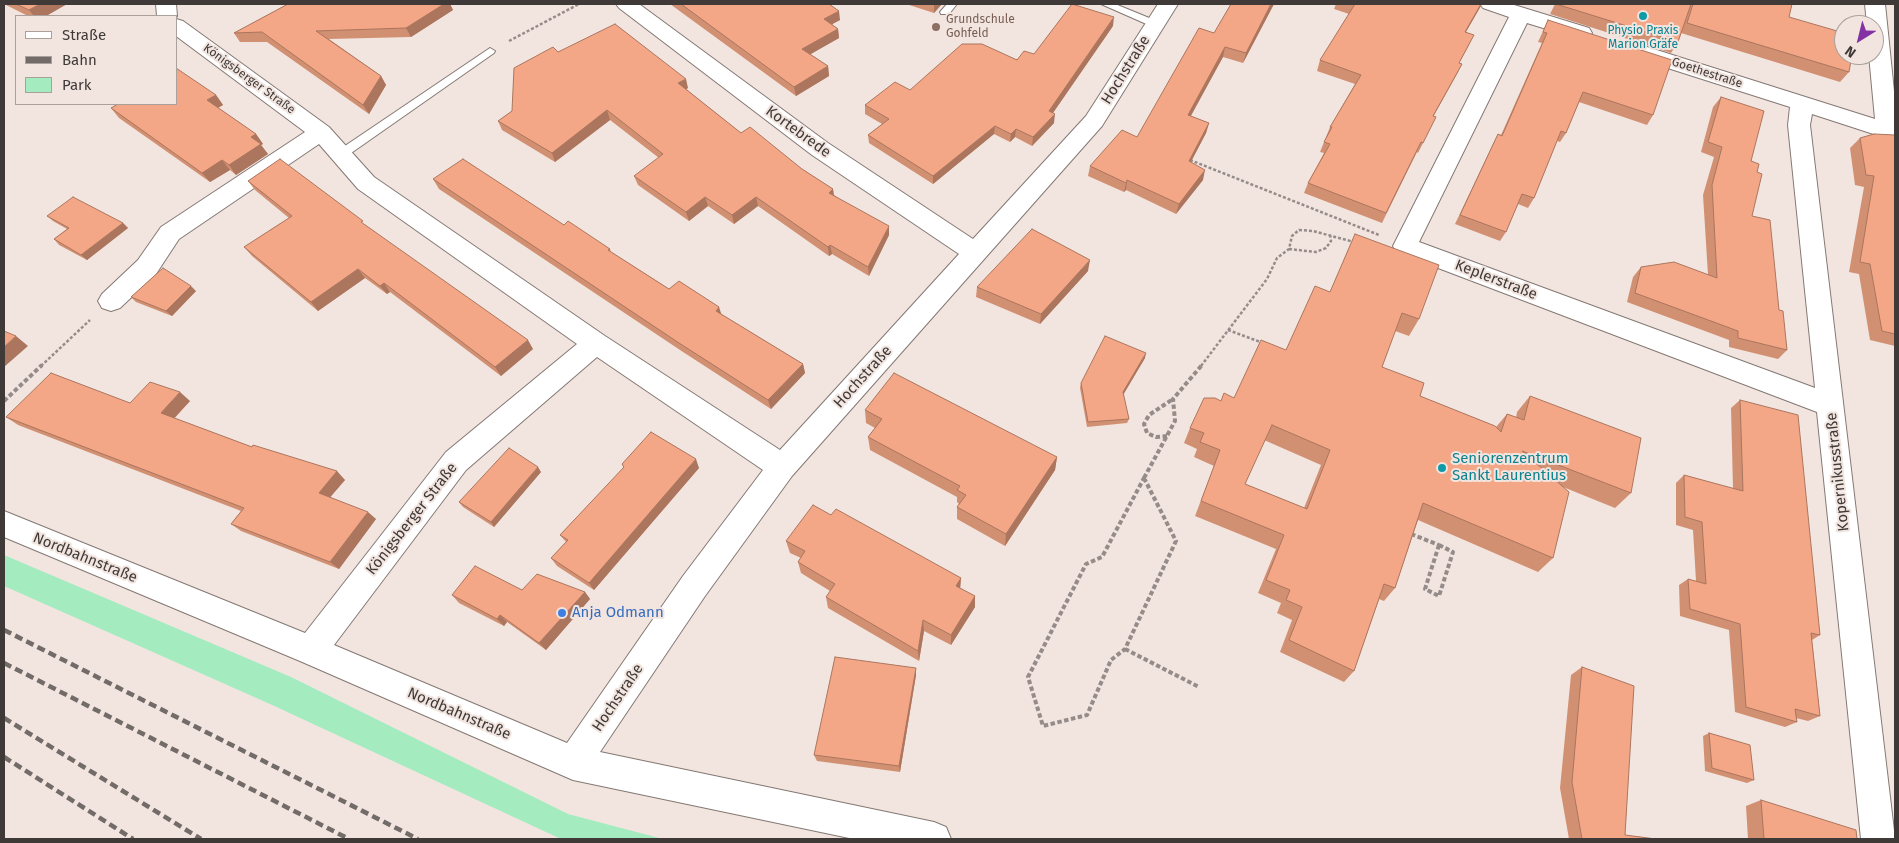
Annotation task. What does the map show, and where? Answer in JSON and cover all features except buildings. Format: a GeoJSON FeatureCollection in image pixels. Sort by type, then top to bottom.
{"type":"FeatureCollection","features":[{"type":"Feature","properties":{"kind":"street","name":"Kortebrede"},"geometry":{"type":"LineString","coordinates":[[626,4],[820,149],[975,253]]}},
{"type":"Feature","properties":{"kind":"street","name":"Goethestraße"},"geometry":{"type":"LineString","coordinates":[[1490,4],[1891,132]]}},
{"type":"Feature","properties":{"kind":"street"},"geometry":{"type":"LineString","coordinates":[[1875,4],[1891,132]]}},
{"type":"Feature","properties":{"kind":"street","name":"Hochstraße"},"geometry":{"type":"LineString","coordinates":[[573,763],[694,586],[782,467],[1094,122],[1162,14]]}},
{"type":"Feature","properties":{"kind":"street"},"geometry":{"type":"LineString","coordinates":[[1405,246],[1521,14]]}},
{"type":"Feature","properties":{"kind":"street","name":"Königsberger Straße"},"geometry":{"type":"LineString","coordinates":[[178,27],[322,132],[366,183],[596,343],[782,467]]}},
{"type":"Feature","properties":{"kind":"street","name":"Kopernikusstraße"},"geometry":{"type":"LineString","coordinates":[[1802,104],[1799,125],[1878,839]]}},
{"type":"Feature","properties":{"kind":"street"},"geometry":{"type":"LineString","coordinates":[[111,301],[147,267],[170,233],[322,132]]}},
{"type":"Feature","properties":{"kind":"street","name":"Keplerstraße"},"geometry":{"type":"LineString","coordinates":[[1405,246],[1830,406]]}},
{"type":"Feature","properties":{"kind":"street","name":"Königsberger Straße"},"geometry":{"type":"LineString","coordinates":[[311,650],[456,461],[596,343]]}},
{"type":"Feature","properties":{"kind":"street","name":"Nordbahnstraße"},"geometry":{"type":"LineString","coordinates":[[4,524],[311,650],[573,763],[934,839]]}},
{"type":"Feature","properties":{"kind":"lane"},"geometry":{"type":"LineString","coordinates":[[1106,4],[1162,14]]}},
{"type":"Feature","properties":{"kind":"lane"},"geometry":{"type":"LineString","coordinates":[[340,155],[490,51]]}},
{"type":"Feature","properties":{"kind":"path"},"geometry":{"type":"LineString","coordinates":[[490,51],[579,4]]}},
{"type":"Feature","properties":{"kind":"path"},"geometry":{"type":"LineString","coordinates":[[1185,158],[1405,246]]}},
{"type":"Feature","properties":{"kind":"path"},"geometry":{"type":"LineString","coordinates":[[1167,436],[1156,436],[1147,433],[1144,424],[1149,415],[1173,398],[1202,366],[1267,279],[1277,258],[1289,249],[1292,236],[1299,230],[1330,234],[1357,243]]}},
{"type":"Feature","properties":{"kind":"path"},"geometry":{"type":"LineString","coordinates":[[1289,249],[1316,252],[1326,248],[1331,241],[1330,234]]}},
{"type":"Feature","properties":{"kind":"path"},"geometry":{"type":"LineString","coordinates":[[4,401],[111,301]]}},
{"type":"Feature","properties":{"kind":"path"},"geometry":{"type":"LineString","coordinates":[[1228,330],[1266,344]]}},
{"type":"Feature","properties":{"kind":"path"},"geometry":{"type":"LineString","coordinates":[[1144,478],[1176,541],[1125,649],[1111,660],[1087,716],[1043,726],[1028,677],[1086,564],[1102,557],[1144,478],[1175,421],[1173,398]]}},
{"type":"Feature","properties":{"kind":"path"},"geometry":{"type":"LineString","coordinates":[[1411,534],[1439,545],[1453,552],[1439,596],[1425,589],[1439,545]]}},
{"type":"Feature","properties":{"kind":"path"},"geometry":{"type":"LineString","coordinates":[[1125,649],[1199,688]]}},
{"type":"Feature","properties":{"kind":"green space"},"geometry":{"type":"Polygon","coordinates":[[[4,555],[291,677],[568,814],[663,839],[561,839],[270,704],[4,586],[4,555]]]}},
{"type":"Feature","properties":{"kind":"railway"},"geometry":{"type":"LineString","coordinates":[[4,630],[418,839]]}},
{"type":"Feature","properties":{"kind":"railway"},"geometry":{"type":"LineString","coordinates":[[4,663],[349,839]]}},
{"type":"Feature","properties":{"kind":"railway"},"geometry":{"type":"LineString","coordinates":[[4,718],[201,839]]}},
{"type":"Feature","properties":{"kind":"railway"},"geometry":{"type":"LineString","coordinates":[[4,757],[133,839]]}},
{"type":"Feature","properties":{"kind":"place","name":"Physio Praxis Marion Gräfe"},"geometry":{"type":"Point","coordinates":[1643,16]}},
{"type":"Feature","properties":{"kind":"place","name":"Grundschule Gohfeld"},"geometry":{"type":"Point","coordinates":[936,27]}},
{"type":"Feature","properties":{"kind":"place","name":"Seniorenzentrum Sankt Laurentius"},"geometry":{"type":"Point","coordinates":[1442,468]}},
{"type":"Feature","properties":{"kind":"place","name":"Anja Odmann"},"geometry":{"type":"Point","coordinates":[562,613]}}]}
